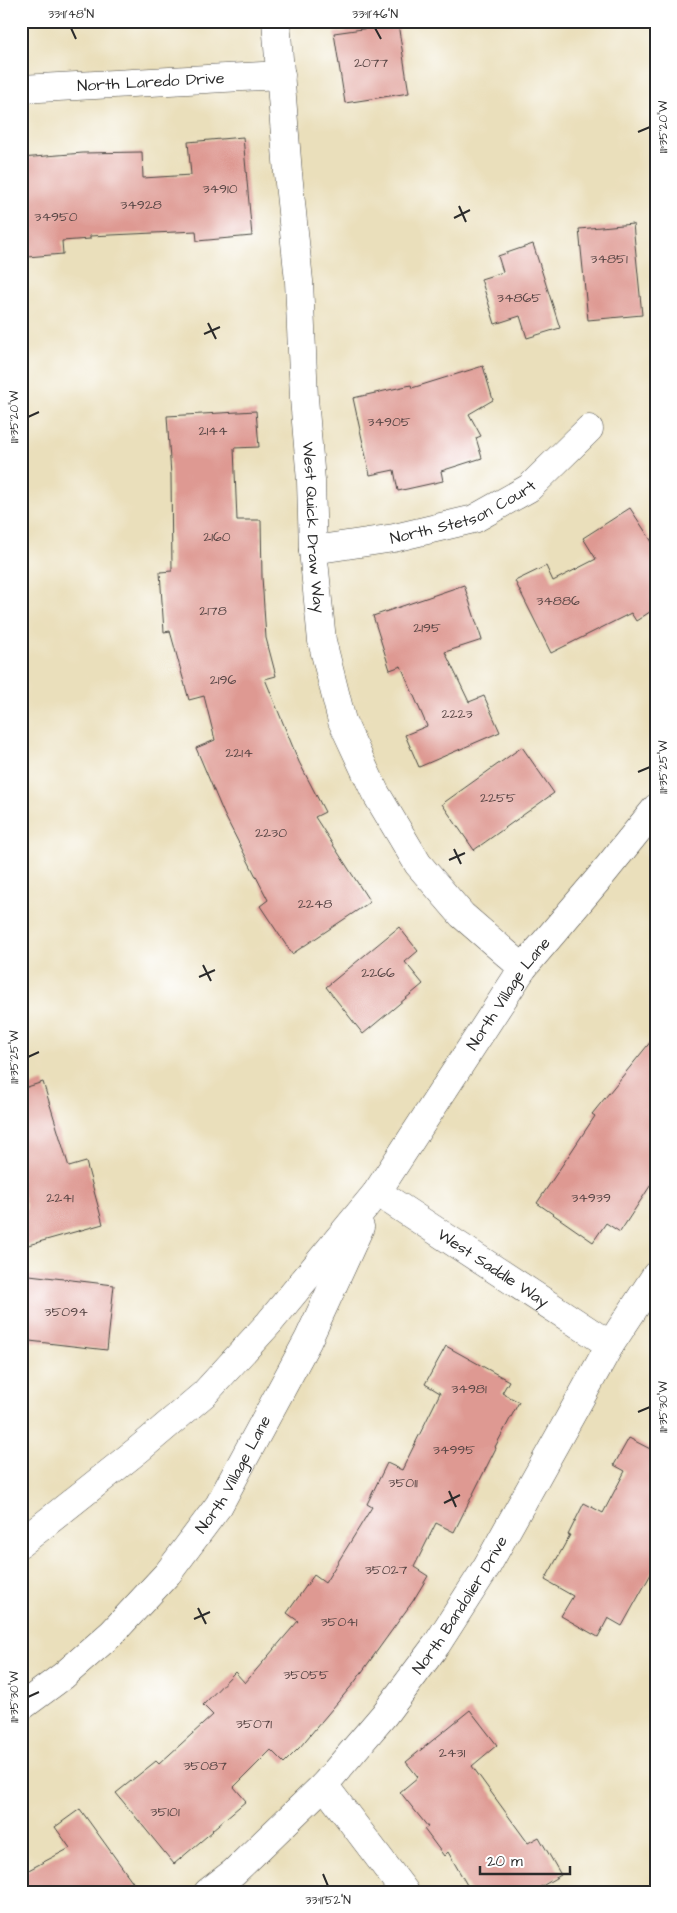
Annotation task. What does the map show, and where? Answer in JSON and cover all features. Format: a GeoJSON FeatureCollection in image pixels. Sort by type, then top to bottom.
{"type":"FeatureCollection","features":[{"type":"Feature","properties":{"kind":"street","name":"West Quick Draw Way"},"geometry":{"type":"LineString","coordinates":[[276,21],[299,281],[304,398],[311,481],[313,550],[322,642],[342,721],[375,792],[418,864],[462,915],[523,968]]}},
{"type":"Feature","properties":{"kind":"street","name":"North Laredo Drive"},"geometry":{"type":"LineString","coordinates":[[21,89],[281,75]]}},
{"type":"Feature","properties":{"kind":"street","name":"North Stetson Court"},"geometry":{"type":"LineString","coordinates":[[313,550],[394,538],[474,519],[529,488],[589,429]]}},
{"type":"Feature","properties":{"kind":"street","name":"North Village Lane"},"geometry":{"type":"LineString","coordinates":[[21,1543],[138,1450],[204,1394],[269,1322],[377,1192],[523,968],[656,808]]}},
{"type":"Feature","properties":{"kind":"street","name":"North Village Lane"},"geometry":{"type":"LineString","coordinates":[[21,1707],[63,1676],[112,1633],[168,1573],[219,1505],[308,1340],[377,1192]]}},
{"type":"Feature","properties":{"kind":"street","name":"West Saddle Way"},"geometry":{"type":"LineString","coordinates":[[377,1192],[610,1345]]}},
{"type":"Feature","properties":{"kind":"street","name":"North Bandolier Drive"},"geometry":{"type":"LineString","coordinates":[[208,1892],[234,1872],[324,1785],[384,1715],[437,1644],[487,1566],[610,1345],[656,1274]]}},
{"type":"Feature","properties":{"kind":"street"},"geometry":{"type":"LineString","coordinates":[[324,1785],[405,1892]]}},
{"type":"Feature","properties":{"kind":"building"},"geometry":{"type":"Polygon","coordinates":[[[398,24],[409,93],[345,103],[334,33],[398,24]]]}},
{"type":"Feature","properties":{"kind":"building"},"geometry":{"type":"Polygon","coordinates":[[[243,137],[252,236],[197,241],[196,231],[90,236],[90,239],[62,241],[63,254],[27,257],[21,194],[21,158],[83,153],[142,152],[143,178],[191,175],[188,142],[243,137]]]}},
{"type":"Feature","properties":{"kind":"building"},"geometry":{"type":"Polygon","coordinates":[[[633,224],[642,315],[588,320],[579,229],[633,224]]]}},
{"type":"Feature","properties":{"kind":"building"},"geometry":{"type":"Polygon","coordinates":[[[533,244],[560,328],[527,338],[520,316],[495,324],[481,279],[503,272],[498,256],[533,244]]]}},
{"type":"Feature","properties":{"kind":"building"},"geometry":{"type":"Polygon","coordinates":[[[483,366],[493,400],[469,414],[481,436],[476,438],[482,458],[441,471],[443,481],[398,491],[394,470],[370,475],[353,398],[411,385],[412,388],[483,366]]]}},
{"type":"Feature","properties":{"kind":"building"},"geometry":{"type":"Polygon","coordinates":[[[256,411],[259,447],[234,448],[237,520],[261,520],[266,638],[276,676],[265,679],[299,762],[325,812],[315,817],[370,902],[292,954],[260,906],[268,900],[224,814],[196,748],[215,740],[204,696],[189,700],[170,631],[164,632],[160,572],[172,571],[171,475],[167,416],[256,411]]]}},
{"type":"Feature","properties":{"kind":"building"},"geometry":{"type":"Polygon","coordinates":[[[630,508],[656,548],[656,608],[636,621],[631,613],[551,653],[515,581],[546,566],[553,581],[596,559],[583,538],[630,508]]]}},
{"type":"Feature","properties":{"kind":"building"},"geometry":{"type":"Polygon","coordinates":[[[464,585],[482,640],[445,652],[469,702],[484,696],[500,732],[419,767],[405,735],[427,726],[401,666],[390,670],[373,616],[464,585]]]}},
{"type":"Feature","properties":{"kind":"building"},"geometry":{"type":"Polygon","coordinates":[[[522,747],[554,793],[474,850],[442,804],[522,747]]]}},
{"type":"Feature","properties":{"kind":"building"},"geometry":{"type":"Polygon","coordinates":[[[399,927],[418,951],[405,962],[423,984],[363,1034],[326,987],[399,927]]]}},
{"type":"Feature","properties":{"kind":"building"},"geometry":{"type":"Polygon","coordinates":[[[656,1035],[656,1177],[620,1232],[606,1223],[593,1242],[537,1203],[595,1116],[592,1114],[656,1035]]]}},
{"type":"Feature","properties":{"kind":"building"},"geometry":{"type":"Polygon","coordinates":[[[43,1082],[69,1167],[86,1162],[103,1224],[21,1247],[21,1211],[27,1209],[21,1187],[21,1089],[43,1082]]]}},
{"type":"Feature","properties":{"kind":"building"},"geometry":{"type":"Polygon","coordinates":[[[21,1274],[114,1285],[107,1350],[21,1340],[21,1274]]]}},
{"type":"Feature","properties":{"kind":"building"},"geometry":{"type":"Polygon","coordinates":[[[446,1346],[509,1381],[502,1393],[519,1402],[454,1532],[436,1523],[414,1567],[428,1576],[413,1601],[354,1683],[300,1747],[284,1763],[271,1750],[234,1787],[246,1801],[174,1864],[116,1793],[156,1761],[159,1764],[213,1715],[203,1705],[235,1672],[245,1683],[298,1621],[287,1613],[314,1575],[325,1583],[372,1507],[367,1504],[387,1463],[402,1470],[440,1393],[425,1384],[446,1346]]]}},
{"type":"Feature","properties":{"kind":"building"},"geometry":{"type":"Polygon","coordinates":[[[629,1438],[656,1452],[656,1565],[622,1626],[608,1618],[598,1637],[561,1616],[573,1596],[545,1580],[570,1535],[568,1535],[584,1503],[603,1513],[625,1471],[614,1465],[629,1438]]]}},
{"type":"Feature","properties":{"kind":"building"},"geometry":{"type":"Polygon","coordinates":[[[470,1710],[497,1745],[472,1766],[528,1843],[539,1837],[561,1875],[532,1892],[471,1892],[448,1852],[444,1856],[424,1829],[428,1827],[400,1792],[418,1777],[406,1762],[470,1710]]]}},
{"type":"Feature","properties":{"kind":"building"},"geometry":{"type":"Polygon","coordinates":[[[80,1809],[140,1892],[21,1892],[21,1874],[70,1848],[55,1827],[80,1809]]]}}]}
